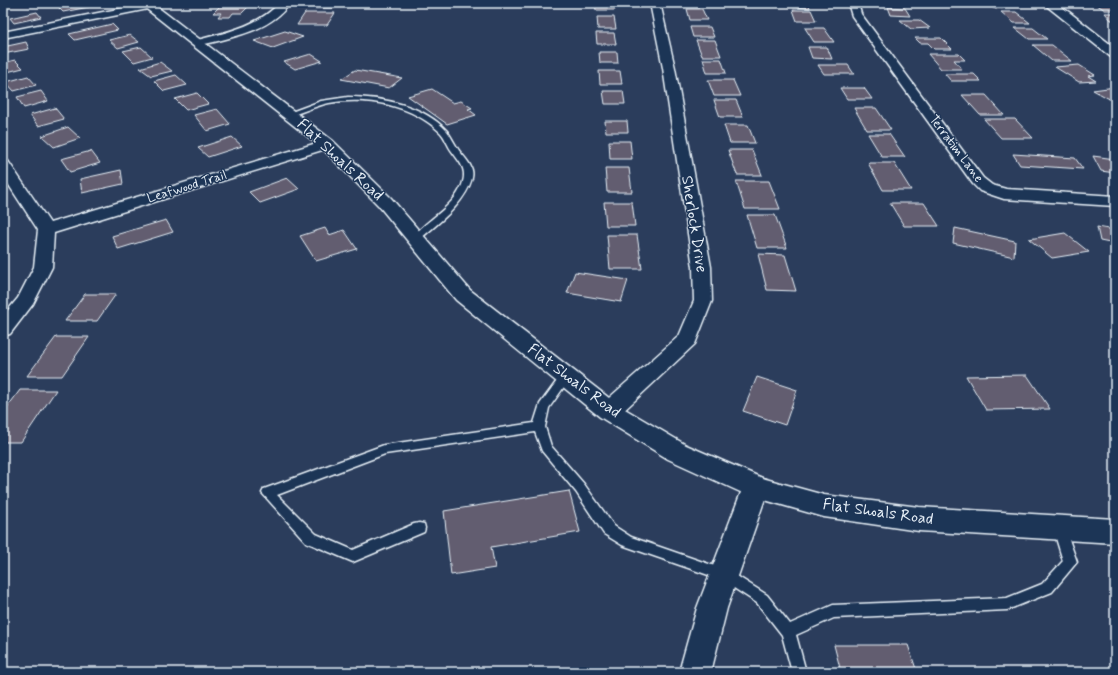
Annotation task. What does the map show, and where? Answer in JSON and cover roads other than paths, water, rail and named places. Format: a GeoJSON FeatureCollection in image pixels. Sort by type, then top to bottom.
{"type":"FeatureCollection","features":[{"type":"Feature","properties":{"kind":"main road","name":"Flat Shoals Road"},"geometry":{"type":"LineString","coordinates":[[147,5],[327,144],[385,202],[463,295],[609,411],[677,452],[756,486],[824,506],[903,517],[1115,531]]}},
{"type":"Feature","properties":{"kind":"main road"},"geometry":{"type":"LineString","coordinates":[[695,672],[712,608],[756,486]]}},
{"type":"Feature","properties":{"kind":"street"},"geometry":{"type":"LineString","coordinates":[[197,44],[241,30],[268,19],[285,3]]}},
{"type":"Feature","properties":{"kind":"street","name":"Sherlock Drive"},"geometry":{"type":"LineString","coordinates":[[609,411],[688,339],[703,301],[702,267],[669,68],[655,3]]}},
{"type":"Feature","properties":{"kind":"street","name":"Terratim Lane"},"geometry":{"type":"LineString","coordinates":[[853,3],[856,14],[978,181],[986,188],[1004,194],[1065,196],[1115,201]]}},
{"type":"Feature","properties":{"kind":"street"},"geometry":{"type":"LineString","coordinates":[[1048,3],[1065,14],[1115,54]]}},
{"type":"Feature","properties":{"kind":"street"},"geometry":{"type":"LineString","coordinates":[[3,35],[147,5]]}},
{"type":"Feature","properties":{"kind":"street","name":"Leafwood Trail"},"geometry":{"type":"LineString","coordinates":[[46,230],[327,144]]}},
{"type":"Feature","properties":{"kind":"street"},"geometry":{"type":"LineString","coordinates":[[3,164],[46,230],[43,267],[26,300],[3,329]]}},
{"type":"Feature","properties":{"kind":"lane"},"geometry":{"type":"LineString","coordinates":[[289,114],[322,102],[368,99],[404,107],[422,115],[443,131],[469,168],[468,178],[458,198],[448,210],[416,238]]}},
{"type":"Feature","properties":{"kind":"lane"},"geometry":{"type":"LineString","coordinates":[[566,377],[544,407],[539,427],[546,448],[580,488],[609,530],[627,541],[724,575],[762,599],[788,632],[798,672]]}},
{"type":"Feature","properties":{"kind":"lane"},"geometry":{"type":"LineString","coordinates":[[419,528],[353,556],[311,538],[268,494],[384,450],[539,427]]}},
{"type":"Feature","properties":{"kind":"lane"},"geometry":{"type":"LineString","coordinates":[[788,632],[833,612],[1007,604],[1046,588],[1070,562],[1059,528]]}},
{"type":"Feature","properties":{"kind":"waterway"},"geometry":{"type":"LineString","coordinates":[[438,3],[513,5],[535,3]]}},
{"type":"Feature","properties":{"kind":"waterway"},"geometry":{"type":"LineString","coordinates":[[917,3],[928,3]]}}]}
